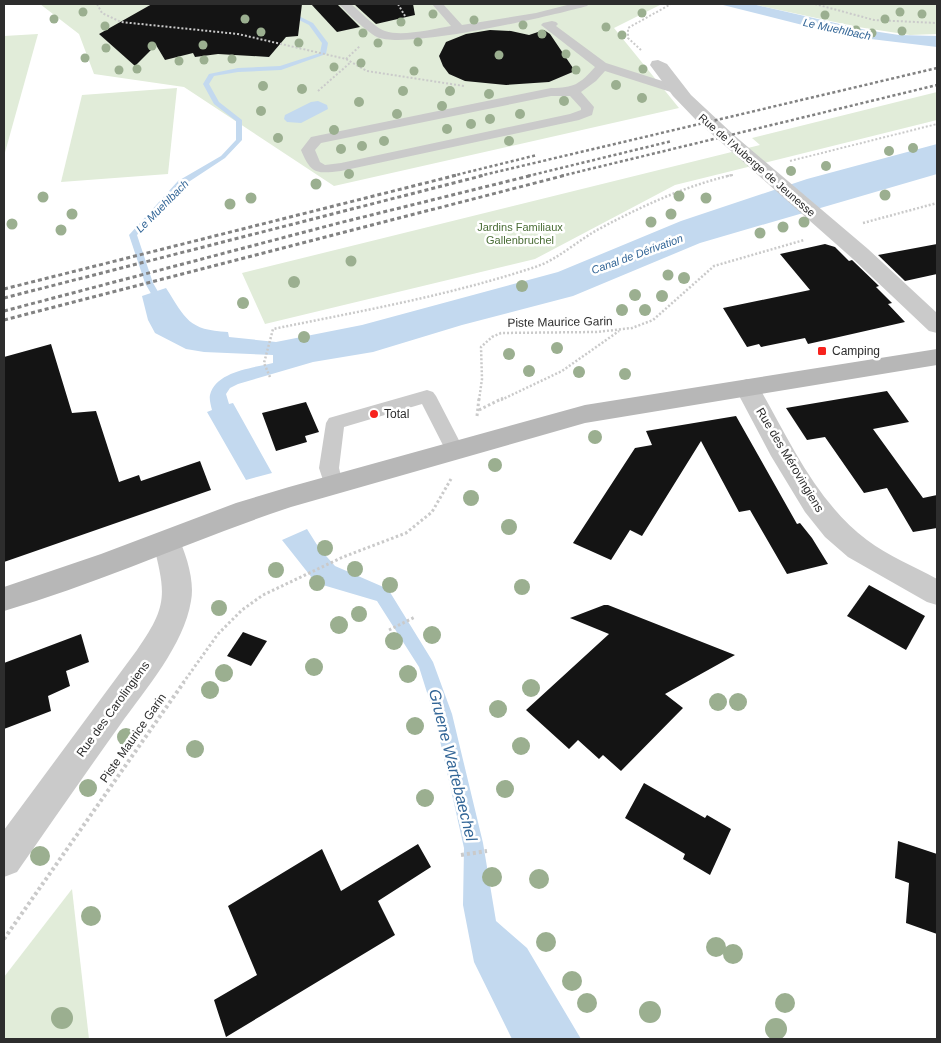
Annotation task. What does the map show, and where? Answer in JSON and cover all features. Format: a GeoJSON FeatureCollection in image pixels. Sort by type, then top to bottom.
{"type":"FeatureCollection","features":[{"type":"Feature","properties":{"kind":"main road"},"geometry":{"type":"LineString","coordinates":[[4,599],[167,542],[246,511],[333,484],[585,414],[937,356]]}},
{"type":"Feature","properties":{"kind":"street","name":"Rue de l'Auberge de Jeunesse"},"geometry":{"type":"LineString","coordinates":[[658,65],[664,69],[677,90],[696,111],[890,278],[937,326]]}},
{"type":"Feature","properties":{"kind":"street","name":"Rue des Mérovingiens"},"geometry":{"type":"LineString","coordinates":[[746,388],[780,449],[815,505],[835,530],[858,549],[937,593]]}},
{"type":"Feature","properties":{"kind":"street","name":"Rue des Carolingiens"},"geometry":{"type":"LineString","coordinates":[[4,859],[148,660],[166,632],[178,599],[176,576],[167,542]]}},
{"type":"Feature","properties":{"kind":"lane"},"geometry":{"type":"LineString","coordinates":[[345,4],[380,34],[411,36],[459,28],[531,12],[584,4]]}},
{"type":"Feature","properties":{"kind":"lane"},"geometry":{"type":"LineString","coordinates":[[437,4],[459,28]]}},
{"type":"Feature","properties":{"kind":"lane"},"geometry":{"type":"LineString","coordinates":[[531,12],[552,24],[547,25],[602,66],[677,90]]}},
{"type":"Feature","properties":{"kind":"lane"},"geometry":{"type":"LineString","coordinates":[[573,92],[588,107],[587,112],[564,120],[324,169],[314,165],[308,150],[316,140],[550,92],[573,92],[592,78],[602,66]]}},
{"type":"Feature","properties":{"kind":"lane"},"geometry":{"type":"LineString","coordinates":[[333,484],[329,468],[335,423],[427,396],[455,450]]}},
{"type":"Feature","properties":{"kind":"path"},"geometry":{"type":"LineString","coordinates":[[97,4],[102,13],[121,22],[238,34],[334,56],[367,70],[470,87]]}},
{"type":"Feature","properties":{"kind":"path"},"geometry":{"type":"LineString","coordinates":[[658,65],[628,38],[628,28],[671,4]]}},
{"type":"Feature","properties":{"kind":"path"},"geometry":{"type":"LineString","coordinates":[[815,4],[874,20],[937,23]]}},
{"type":"Feature","properties":{"kind":"path"},"geometry":{"type":"LineString","coordinates":[[318,91],[351,62]]}},
{"type":"Feature","properties":{"kind":"path"},"geometry":{"type":"LineString","coordinates":[[270,378],[264,363],[273,329],[390,305],[540,265],[599,229],[651,203],[699,184],[766,173],[937,124]]}},
{"type":"Feature","properties":{"kind":"path","name":"Piste Maurice Garin"},"geometry":{"type":"LineString","coordinates":[[474,423],[479,410],[482,379],[481,347],[492,336],[514,332],[620,331],[653,320],[714,266],[937,203]]}},
{"type":"Feature","properties":{"kind":"path"},"geometry":{"type":"LineString","coordinates":[[479,410],[562,371],[620,331]]}},
{"type":"Feature","properties":{"kind":"path","name":"Piste Maurice Garin"},"geometry":{"type":"LineString","coordinates":[[4,939],[218,634],[242,610],[263,595],[343,557],[406,533],[432,512],[450,481]]}},
{"type":"Feature","properties":{"kind":"path"},"geometry":{"type":"LineString","coordinates":[[389,630],[416,617]]}},
{"type":"Feature","properties":{"kind":"path"},"geometry":{"type":"LineString","coordinates":[[461,855],[487,851]]}},
{"type":"Feature","properties":{"kind":"green space"},"geometry":{"type":"Polygon","coordinates":[[[40,4],[662,4],[614,28],[679,108],[334,186],[184,87],[94,74],[79,34],[40,4]]]}},
{"type":"Feature","properties":{"kind":"green space"},"geometry":{"type":"Polygon","coordinates":[[[752,4],[937,4],[937,34],[910,35],[858,27],[752,4]]]}},
{"type":"Feature","properties":{"kind":"green space"},"geometry":{"type":"Polygon","coordinates":[[[38,34],[4,156],[4,36],[38,34]]]}},
{"type":"Feature","properties":{"kind":"green space"},"geometry":{"type":"Polygon","coordinates":[[[177,88],[168,174],[61,182],[82,95],[177,88]]]}},
{"type":"Feature","properties":{"kind":"green space","name":"Jardins Familiaux Gallenbruchel"},"geometry":{"type":"Polygon","coordinates":[[[937,92],[937,120],[675,185],[535,259],[265,324],[242,273],[760,145],[752,138],[937,92]]]}},
{"type":"Feature","properties":{"kind":"green space"},"geometry":{"type":"Polygon","coordinates":[[[72,889],[89,1039],[4,1039],[4,977],[72,889]]]}},
{"type":"Feature","properties":{"kind":"water"},"geometry":{"type":"Polygon","coordinates":[[[719,4],[752,4],[866,30],[899,35],[937,36],[937,47],[846,36],[719,4]]]}},
{"type":"Feature","properties":{"kind":"water"},"geometry":{"type":"Polygon","coordinates":[[[318,101],[327,105],[328,109],[301,123],[287,122],[284,119],[285,115],[311,102],[318,101]]]}},
{"type":"Feature","properties":{"kind":"water","name":"Canal de Dérivation"},"geometry":{"type":"Polygon","coordinates":[[[937,144],[937,174],[700,243],[573,296],[462,325],[373,352],[313,362],[238,384],[230,388],[226,394],[229,404],[233,403],[272,473],[246,480],[207,412],[212,410],[210,395],[214,387],[227,376],[246,369],[273,363],[273,355],[204,352],[186,349],[155,333],[148,320],[142,296],[166,288],[184,315],[204,329],[228,332],[229,337],[276,342],[362,325],[558,272],[681,221],[807,179],[937,144]]]}},
{"type":"Feature","properties":{"kind":"water","name":"Gruene Wartebaechel"},"geometry":{"type":"Polygon","coordinates":[[[307,529],[319,548],[335,566],[388,589],[433,662],[452,714],[483,843],[496,921],[527,948],[581,1039],[512,1039],[474,962],[463,905],[464,848],[435,718],[419,667],[377,601],[316,583],[282,540],[307,529]]]}},
{"type":"Feature","properties":{"kind":"building"},"geometry":{"type":"Polygon","coordinates":[[[152,4],[302,4],[298,36],[286,37],[269,57],[218,54],[195,57],[193,53],[165,60],[156,45],[135,66],[99,34],[152,4]]]}},
{"type":"Feature","properties":{"kind":"building"},"geometry":{"type":"Polygon","coordinates":[[[311,4],[337,4],[360,27],[337,32],[311,4]]]}},
{"type":"Feature","properties":{"kind":"building"},"geometry":{"type":"Polygon","coordinates":[[[354,4],[413,4],[415,15],[376,24],[354,4]]]}},
{"type":"Feature","properties":{"kind":"building"},"geometry":{"type":"Polygon","coordinates":[[[490,30],[511,31],[529,35],[544,30],[550,34],[575,71],[549,82],[506,85],[465,81],[449,74],[439,56],[446,42],[466,34],[490,30]]]}},
{"type":"Feature","properties":{"kind":"building"},"geometry":{"type":"Polygon","coordinates":[[[825,244],[835,247],[849,261],[852,260],[879,286],[876,287],[892,303],[888,304],[905,322],[808,344],[805,338],[761,347],[759,344],[747,347],[723,308],[810,290],[780,254],[825,244]]]}},
{"type":"Feature","properties":{"kind":"building"},"geometry":{"type":"Polygon","coordinates":[[[937,244],[937,274],[905,281],[878,255],[937,244]]]}},
{"type":"Feature","properties":{"kind":"building"},"geometry":{"type":"Polygon","coordinates":[[[51,344],[72,413],[96,411],[119,482],[139,475],[141,481],[200,461],[211,490],[4,562],[4,357],[51,344]]]}},
{"type":"Feature","properties":{"kind":"building"},"geometry":{"type":"Polygon","coordinates":[[[887,391],[909,422],[873,429],[923,498],[937,495],[937,528],[913,532],[887,488],[864,493],[825,437],[807,440],[786,408],[887,391]]]}},
{"type":"Feature","properties":{"kind":"building"},"geometry":{"type":"Polygon","coordinates":[[[306,402],[319,432],[305,436],[307,442],[276,451],[262,413],[306,402]]]}},
{"type":"Feature","properties":{"kind":"building"},"geometry":{"type":"Polygon","coordinates":[[[736,416],[797,524],[800,523],[812,538],[828,564],[787,574],[750,510],[739,512],[701,441],[642,536],[630,530],[611,560],[573,543],[635,448],[652,445],[646,431],[736,416]]]}},
{"type":"Feature","properties":{"kind":"building"},"geometry":{"type":"Polygon","coordinates":[[[869,585],[925,616],[906,650],[847,616],[869,585]]]}},
{"type":"Feature","properties":{"kind":"building"},"geometry":{"type":"Polygon","coordinates":[[[604,605],[735,655],[665,694],[683,708],[621,771],[603,755],[599,759],[578,740],[569,749],[526,710],[609,634],[570,618],[604,605]]]}},
{"type":"Feature","properties":{"kind":"building"},"geometry":{"type":"Polygon","coordinates":[[[243,632],[267,641],[251,666],[227,656],[243,632]]]}},
{"type":"Feature","properties":{"kind":"building"},"geometry":{"type":"Polygon","coordinates":[[[81,634],[89,662],[66,671],[70,686],[48,696],[51,711],[4,729],[4,663],[81,634]]]}},
{"type":"Feature","properties":{"kind":"building"},"geometry":{"type":"Polygon","coordinates":[[[644,783],[705,818],[707,815],[731,829],[710,875],[683,859],[685,854],[625,818],[644,783]]]}},
{"type":"Feature","properties":{"kind":"building"},"geometry":{"type":"Polygon","coordinates":[[[898,841],[937,854],[937,934],[906,923],[909,883],[895,878],[898,841]]]}},
{"type":"Feature","properties":{"kind":"building"},"geometry":{"type":"Polygon","coordinates":[[[418,844],[431,867],[378,901],[395,935],[226,1037],[214,1000],[257,975],[228,906],[322,849],[341,891],[418,844]]]}},
{"type":"Feature","properties":{"kind":"waterway","name":"Le Muehlbach"},"geometry":{"type":"LineString","coordinates":[[160,302],[149,283],[133,235],[181,183],[223,157],[239,140],[239,120],[216,103],[206,84],[212,74],[238,70],[281,68],[323,54],[325,43],[311,24],[270,4]]}},
{"type":"Feature","properties":{"kind":"railway"},"geometry":{"type":"LineString","coordinates":[[479,176],[937,68]]}},
{"type":"Feature","properties":{"kind":"railway"},"geometry":{"type":"LineString","coordinates":[[561,176],[937,85]]}},
{"type":"Feature","properties":{"kind":"railway"},"geometry":{"type":"LineString","coordinates":[[528,176],[672,141]]}},
{"type":"Feature","properties":{"kind":"railway"},"geometry":{"type":"LineString","coordinates":[[452,176],[537,155]]}},
{"type":"Feature","properties":{"kind":"railway"},"geometry":{"type":"LineString","coordinates":[[4,289],[457,175]]}},
{"type":"Feature","properties":{"kind":"railway"},"geometry":{"type":"LineString","coordinates":[[4,298],[485,175]]}},
{"type":"Feature","properties":{"kind":"railway"},"geometry":{"type":"LineString","coordinates":[[4,311],[339,223],[533,175]]}},
{"type":"Feature","properties":{"kind":"railway"},"geometry":{"type":"LineString","coordinates":[[4,320],[566,175]]}},
{"type":"Feature","properties":{"kind":"place","name":"Camping"},"geometry":{"type":"Point","coordinates":[822,351]}},
{"type":"Feature","properties":{"kind":"place","name":"Total"},"geometry":{"type":"Point","coordinates":[374,414]}}]}
